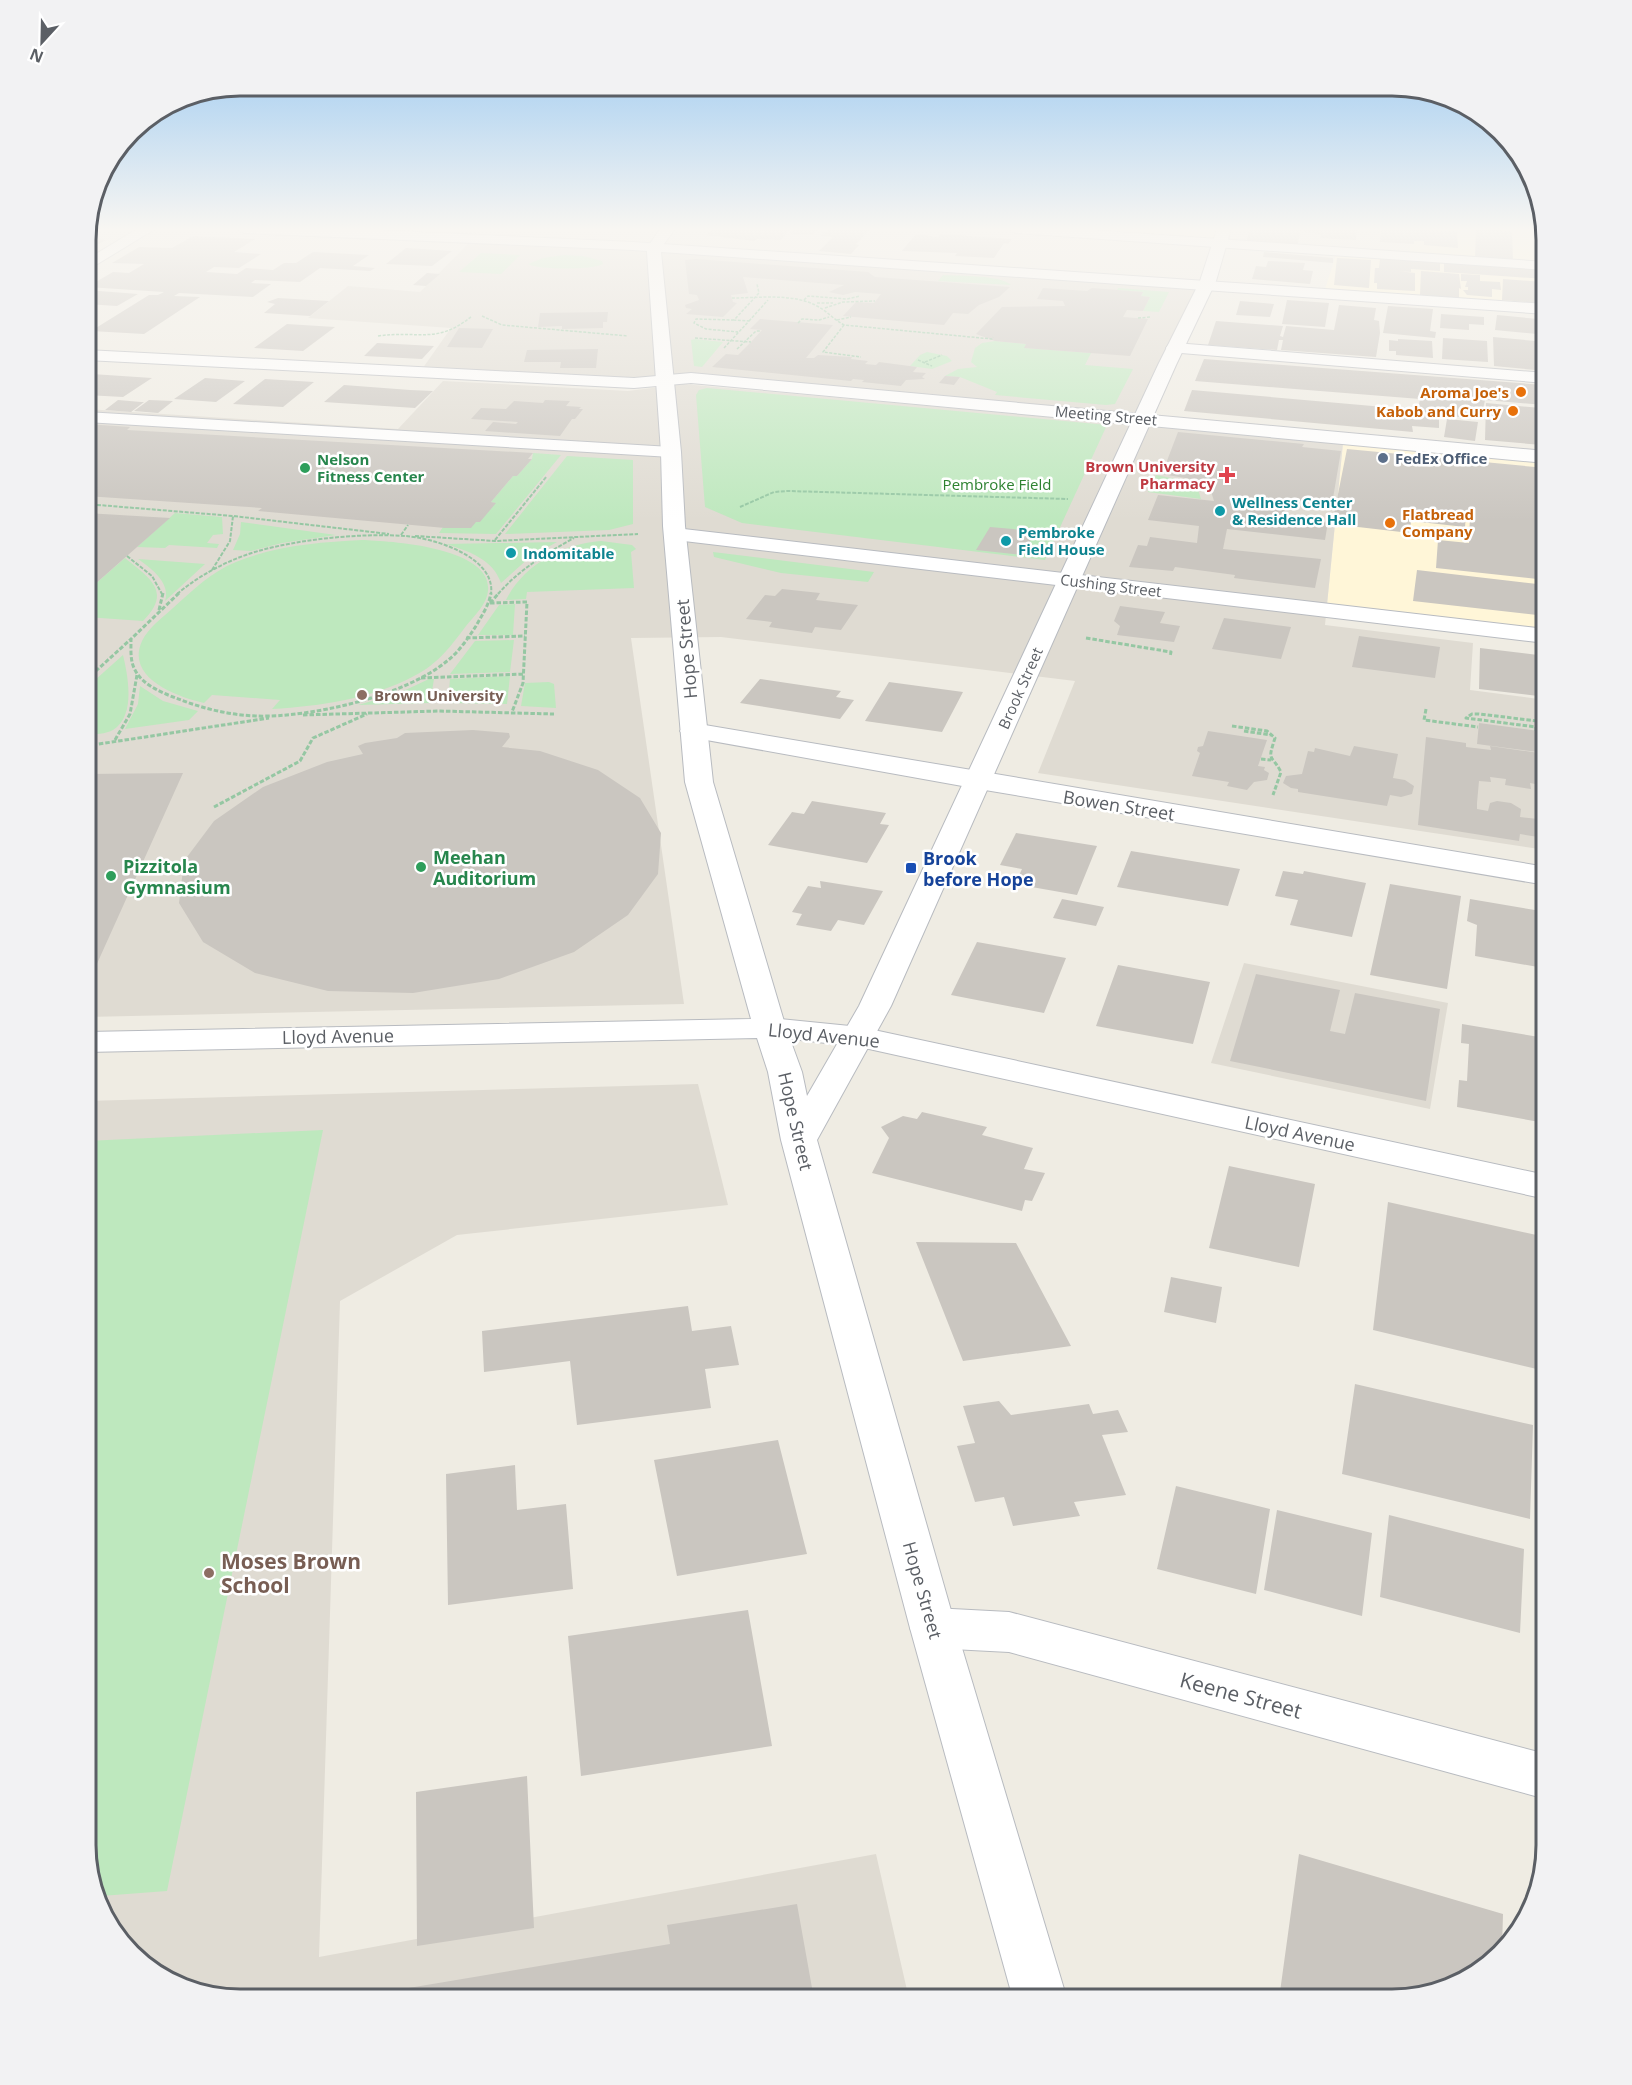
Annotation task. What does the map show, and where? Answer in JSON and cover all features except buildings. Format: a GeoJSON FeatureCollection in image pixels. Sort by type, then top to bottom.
{"type":"FeatureCollection","features":[{"type":"Feature","properties":{"kind":"street","name":"Hope Street"},"geometry":{"type":"LineString","coordinates":[[661,326],[675,534],[699,782],[770,1028],[785,1072],[799,1140],[933,1628],[1037,1989]]}},
{"type":"Feature","properties":{"kind":"street","name":"Brook Street"},"geometry":{"type":"LineString","coordinates":[[799,1140],[835,1075],[860,1036],[979,781],[1185,326]]}},
{"type":"Feature","properties":{"kind":"street"},"geometry":{"type":"LineString","coordinates":[[1175,348],[1536,377]]}},
{"type":"Feature","properties":{"kind":"street","name":"Meeting Street"},"geometry":{"type":"LineString","coordinates":[[96,356],[634,383],[691,378],[1536,456]]}},
{"type":"Feature","properties":{"kind":"street","name":"Cushing Street"},"geometry":{"type":"LineString","coordinates":[[675,534],[1536,635]]}},
{"type":"Feature","properties":{"kind":"street","name":"Bowen Street"},"geometry":{"type":"LineString","coordinates":[[693,731],[1536,874]]}},
{"type":"Feature","properties":{"kind":"street","name":"Lloyd Avenue"},"geometry":{"type":"LineString","coordinates":[[96,1042],[770,1028],[860,1036],[1536,1185]]}},
{"type":"Feature","properties":{"kind":"street","name":"Keene Street"},"geometry":{"type":"LineString","coordinates":[[933,1628],[1009,1632],[1536,1774]]}},
{"type":"Feature","properties":{"kind":"lane"},"geometry":{"type":"LineString","coordinates":[[96,418],[671,452]]}},
{"type":"Feature","properties":{"kind":"path"},"geometry":{"type":"LineString","coordinates":[[392,340],[376,338],[389,335],[431,337],[455,330],[459,326]]}},
{"type":"Feature","properties":{"kind":"path"},"geometry":{"type":"LineString","coordinates":[[517,326],[635,336]]}},
{"type":"Feature","properties":{"kind":"path"},"geometry":{"type":"LineString","coordinates":[[700,326],[739,332]]}},
{"type":"Feature","properties":{"kind":"path"},"geometry":{"type":"LineString","coordinates":[[731,341],[744,326]]}},
{"type":"Feature","properties":{"kind":"path"},"geometry":{"type":"LineString","coordinates":[[843,326],[823,352],[862,356],[858,360]]}},
{"type":"Feature","properties":{"kind":"path"},"geometry":{"type":"LineString","coordinates":[[860,326],[993,337]]}},
{"type":"Feature","properties":{"kind":"path"},"geometry":{"type":"LineString","coordinates":[[732,354],[756,331],[761,331]]}},
{"type":"Feature","properties":{"kind":"path"},"geometry":{"type":"LineString","coordinates":[[698,338],[751,342]]}},
{"type":"Feature","properties":{"kind":"path"},"geometry":{"type":"LineString","coordinates":[[925,362],[942,355]]}},
{"type":"Feature","properties":{"kind":"path"},"geometry":{"type":"LineString","coordinates":[[495,541],[551,471]]}},
{"type":"Feature","properties":{"kind":"path"},"geometry":{"type":"LineString","coordinates":[[733,510],[774,492],[788,491],[879,495],[1010,496],[1077,500]]}},
{"type":"Feature","properties":{"kind":"path"},"geometry":{"type":"LineString","coordinates":[[96,505],[233,516],[406,536],[465,555],[485,569],[492,583],[490,603]]}},
{"type":"Feature","properties":{"kind":"path"},"geometry":{"type":"LineString","coordinates":[[211,570],[230,541],[233,516]]}},
{"type":"Feature","properties":{"kind":"path"},"geometry":{"type":"LineString","coordinates":[[400,535],[408,525]]}},
{"type":"Feature","properties":{"kind":"path"},"geometry":{"type":"LineString","coordinates":[[96,671],[182,590],[211,570],[241,557],[318,540],[406,536],[495,541],[642,533]]}},
{"type":"Feature","properties":{"kind":"path"},"geometry":{"type":"LineString","coordinates":[[96,744],[334,707],[382,695],[420,678],[450,659],[490,603],[513,577],[533,561],[577,537]]}},
{"type":"Feature","properties":{"kind":"path"},"geometry":{"type":"LineString","coordinates":[[127,556],[145,568],[163,592],[162,604],[157,614]]}},
{"type":"Feature","properties":{"kind":"path"},"geometry":{"type":"LineString","coordinates":[[490,603],[527,602],[522,683],[512,712]]}},
{"type":"Feature","properties":{"kind":"path"},"geometry":{"type":"LineString","coordinates":[[466,638],[525,636]]}},
{"type":"Feature","properties":{"kind":"path"},"geometry":{"type":"LineString","coordinates":[[1086,638],[1171,652],[1170,656]]}},
{"type":"Feature","properties":{"kind":"path"},"geometry":{"type":"LineString","coordinates":[[131,639],[130,659],[142,682],[187,704],[225,714],[279,716],[370,712],[554,714]]}},
{"type":"Feature","properties":{"kind":"path"},"geometry":{"type":"LineString","coordinates":[[115,741],[130,714],[138,673]]}},
{"type":"Feature","properties":{"kind":"path"},"geometry":{"type":"LineString","coordinates":[[420,678],[523,674]]}},
{"type":"Feature","properties":{"kind":"path"},"geometry":{"type":"LineString","coordinates":[[1426,709],[1424,720],[1479,727]]}},
{"type":"Feature","properties":{"kind":"path"},"geometry":{"type":"LineString","coordinates":[[214,807],[300,761],[313,738],[370,712]]}},
{"type":"Feature","properties":{"kind":"path"},"geometry":{"type":"LineString","coordinates":[[1536,721],[1479,714],[1472,714],[1466,718],[1536,727],[1536,731]]}},
{"type":"Feature","properties":{"kind":"path"},"geometry":{"type":"LineString","coordinates":[[1232,726],[1266,731],[1272,735],[1275,738],[1270,754],[1271,760]]}},
{"type":"Feature","properties":{"kind":"path"},"geometry":{"type":"LineString","coordinates":[[1244,731],[1272,735]]}},
{"type":"Feature","properties":{"kind":"path"},"geometry":{"type":"LineString","coordinates":[[1261,759],[1271,760],[1281,772],[1272,801]]}},
{"type":"Feature","properties":{"kind":"shaded area"},"geometry":{"type":"Polygon","coordinates":[[[427,326],[1186,326],[1143,419],[919,398],[666,381],[420,372],[451,328],[427,326]]]}},
{"type":"Feature","properties":{"kind":"shaded area","name":"Brown University"},"geometry":{"type":"Polygon","coordinates":[[[443,381],[628,391],[683,384],[1343,443],[1325,625],[1473,643],[1470,690],[1536,699],[1536,848],[1038,773],[1075,681],[721,637],[631,638],[684,1004],[96,1017],[96,410],[398,429],[443,381]]]}},
{"type":"Feature","properties":{"kind":"shaded area"},"geometry":{"type":"Polygon","coordinates":[[[1343,443],[1536,457],[1536,632],[1327,605],[1343,443]]]}},
{"type":"Feature","properties":{"kind":"shaded area"},"geometry":{"type":"Polygon","coordinates":[[[1244,963],[1448,1003],[1430,1109],[1211,1063],[1244,963]]]}},
{"type":"Feature","properties":{"kind":"shaded area","name":"Moses Brown School"},"geometry":{"type":"Polygon","coordinates":[[[698,1084],[728,1205],[457,1235],[340,1301],[319,1957],[876,1854],[907,1989],[221,1988],[176,1974],[160,1965],[132,1940],[120,1925],[104,1891],[97,1864],[96,1845],[96,1101],[698,1084]]]}},
{"type":"Feature","properties":{"kind":"green space"},"geometry":{"type":"Polygon","coordinates":[[[691,340],[723,342],[702,367],[694,366],[691,340]]]}},
{"type":"Feature","properties":{"kind":"green space"},"geometry":{"type":"Polygon","coordinates":[[[995,341],[1026,344],[1025,348],[1091,353],[1085,365],[1133,369],[1115,404],[1106,405],[995,395],[997,392],[960,377],[945,376],[958,369],[977,367],[971,362],[975,348],[982,343],[995,341]]]}},
{"type":"Feature","properties":{"kind":"green space"},"geometry":{"type":"Polygon","coordinates":[[[927,352],[947,356],[952,361],[932,369],[910,366],[920,355],[927,352]]]}},
{"type":"Feature","properties":{"kind":"green space","name":"Pembroke Field"},"geometry":{"type":"Polygon","coordinates":[[[707,388],[1107,425],[1045,560],[742,523],[705,507],[696,395],[699,390],[707,388]]]}},
{"type":"Feature","properties":{"kind":"green space"},"geometry":{"type":"Polygon","coordinates":[[[533,453],[561,455],[496,534],[439,533],[443,527],[476,522],[495,503],[491,502],[513,476],[517,476],[532,459],[533,453]]]}},
{"type":"Feature","properties":{"kind":"green space"},"geometry":{"type":"Polygon","coordinates":[[[567,456],[633,460],[633,524],[609,530],[505,534],[567,456]]]}},
{"type":"Feature","properties":{"kind":"green space"},"geometry":{"type":"Polygon","coordinates":[[[1156,475],[1196,483],[1201,499],[1148,492],[1156,475]]]}},
{"type":"Feature","properties":{"kind":"green space"},"geometry":{"type":"Polygon","coordinates":[[[175,513],[222,517],[223,534],[213,535],[207,543],[219,544],[217,548],[169,545],[165,548],[137,547],[175,513]]]}},
{"type":"Feature","properties":{"kind":"green space"},"geometry":{"type":"Polygon","coordinates":[[[241,522],[336,535],[282,543],[251,551],[233,550],[240,534],[241,522]]]}},
{"type":"Feature","properties":{"kind":"green space"},"geometry":{"type":"Polygon","coordinates":[[[362,540],[394,542],[437,549],[458,556],[474,565],[485,576],[488,591],[483,605],[455,641],[423,671],[398,684],[363,696],[309,706],[272,709],[280,700],[212,695],[204,703],[181,696],[156,684],[141,665],[139,654],[142,641],[148,632],[195,588],[218,571],[266,552],[314,544],[362,540]]]}},
{"type":"Feature","properties":{"kind":"green space"},"geometry":{"type":"Polygon","coordinates":[[[601,541],[632,545],[636,549],[631,552],[634,588],[527,592],[526,599],[506,600],[523,576],[546,558],[573,546],[601,541]]]}},
{"type":"Feature","properties":{"kind":"green space"},"geometry":{"type":"Polygon","coordinates":[[[557,542],[530,557],[501,583],[492,568],[479,557],[446,544],[557,542]]]}},
{"type":"Feature","properties":{"kind":"green space"},"geometry":{"type":"Polygon","coordinates":[[[713,552],[874,572],[868,582],[781,573],[714,557],[713,552]]]}},
{"type":"Feature","properties":{"kind":"green space"},"geometry":{"type":"Polygon","coordinates":[[[125,558],[149,579],[157,593],[156,601],[143,621],[96,618],[96,583],[125,558]]]}},
{"type":"Feature","properties":{"kind":"green space"},"geometry":{"type":"Polygon","coordinates":[[[138,559],[205,564],[165,601],[163,582],[154,571],[138,559]]]}},
{"type":"Feature","properties":{"kind":"green space"},"geometry":{"type":"Polygon","coordinates":[[[515,604],[513,635],[478,635],[499,605],[515,604]]]}},
{"type":"Feature","properties":{"kind":"green space"},"geometry":{"type":"Polygon","coordinates":[[[514,640],[510,672],[450,674],[475,641],[514,640]]]}},
{"type":"Feature","properties":{"kind":"green space"},"geometry":{"type":"Polygon","coordinates":[[[123,655],[128,684],[128,706],[125,715],[113,730],[96,734],[96,679],[123,655]]]}},
{"type":"Feature","properties":{"kind":"green space"},"geometry":{"type":"Polygon","coordinates":[[[510,676],[507,704],[448,703],[450,679],[510,676]]]}},
{"type":"Feature","properties":{"kind":"green space"},"geometry":{"type":"Polygon","coordinates":[[[429,679],[434,679],[430,703],[358,705],[399,693],[429,679]]]}},
{"type":"Feature","properties":{"kind":"green space"},"geometry":{"type":"Polygon","coordinates":[[[549,682],[554,684],[556,708],[521,706],[525,683],[549,682]]]}},
{"type":"Feature","properties":{"kind":"green space"},"geometry":{"type":"Polygon","coordinates":[[[140,686],[163,701],[198,711],[189,720],[125,729],[138,704],[140,686]]]}},
{"type":"Feature","properties":{"kind":"green space"},"geometry":{"type":"Polygon","coordinates":[[[323,1130],[167,1891],[106,1896],[97,1864],[96,1845],[96,1141],[323,1130]]]}},
{"type":"Feature","properties":{"kind":"place","name":"Aroma Joe's"},"geometry":{"type":"Point","coordinates":[1521,392]}},
{"type":"Feature","properties":{"kind":"place","name":"Kabob and Curry"},"geometry":{"type":"Point","coordinates":[1513,411]}},
{"type":"Feature","properties":{"kind":"place","name":"FedEx Office"},"geometry":{"type":"Point","coordinates":[1383,458]}},
{"type":"Feature","properties":{"kind":"place","name":"Nelson Fitness Center"},"geometry":{"type":"Point","coordinates":[305,468]}},
{"type":"Feature","properties":{"kind":"place","name":"Brown University Pharmacy"},"geometry":{"type":"Point","coordinates":[1227,475]}},
{"type":"Feature","properties":{"kind":"place","name":"Wellness Center & Residence Hall"},"geometry":{"type":"Point","coordinates":[1220,511]}},
{"type":"Feature","properties":{"kind":"place","name":"Flatbread Company"},"geometry":{"type":"Point","coordinates":[1390,523]}},
{"type":"Feature","properties":{"kind":"place","name":"Pembroke Field House"},"geometry":{"type":"Point","coordinates":[1006,541]}},
{"type":"Feature","properties":{"kind":"place","name":"Indomitable"},"geometry":{"type":"Point","coordinates":[511,553]}},
{"type":"Feature","properties":{"kind":"place","name":"Brown University"},"geometry":{"type":"Point","coordinates":[362,695]}},
{"type":"Feature","properties":{"kind":"place","name":"Meehan Auditorium"},"geometry":{"type":"Point","coordinates":[421,867]}},
{"type":"Feature","properties":{"kind":"place","name":"Brook before Hope"},"geometry":{"type":"Point","coordinates":[911,868]}},
{"type":"Feature","properties":{"kind":"place","name":"Pizzitola Gymnasium"},"geometry":{"type":"Point","coordinates":[111,876]}},
{"type":"Feature","properties":{"kind":"place","name":"Moses Brown School"},"geometry":{"type":"Point","coordinates":[209,1573]}}]}
